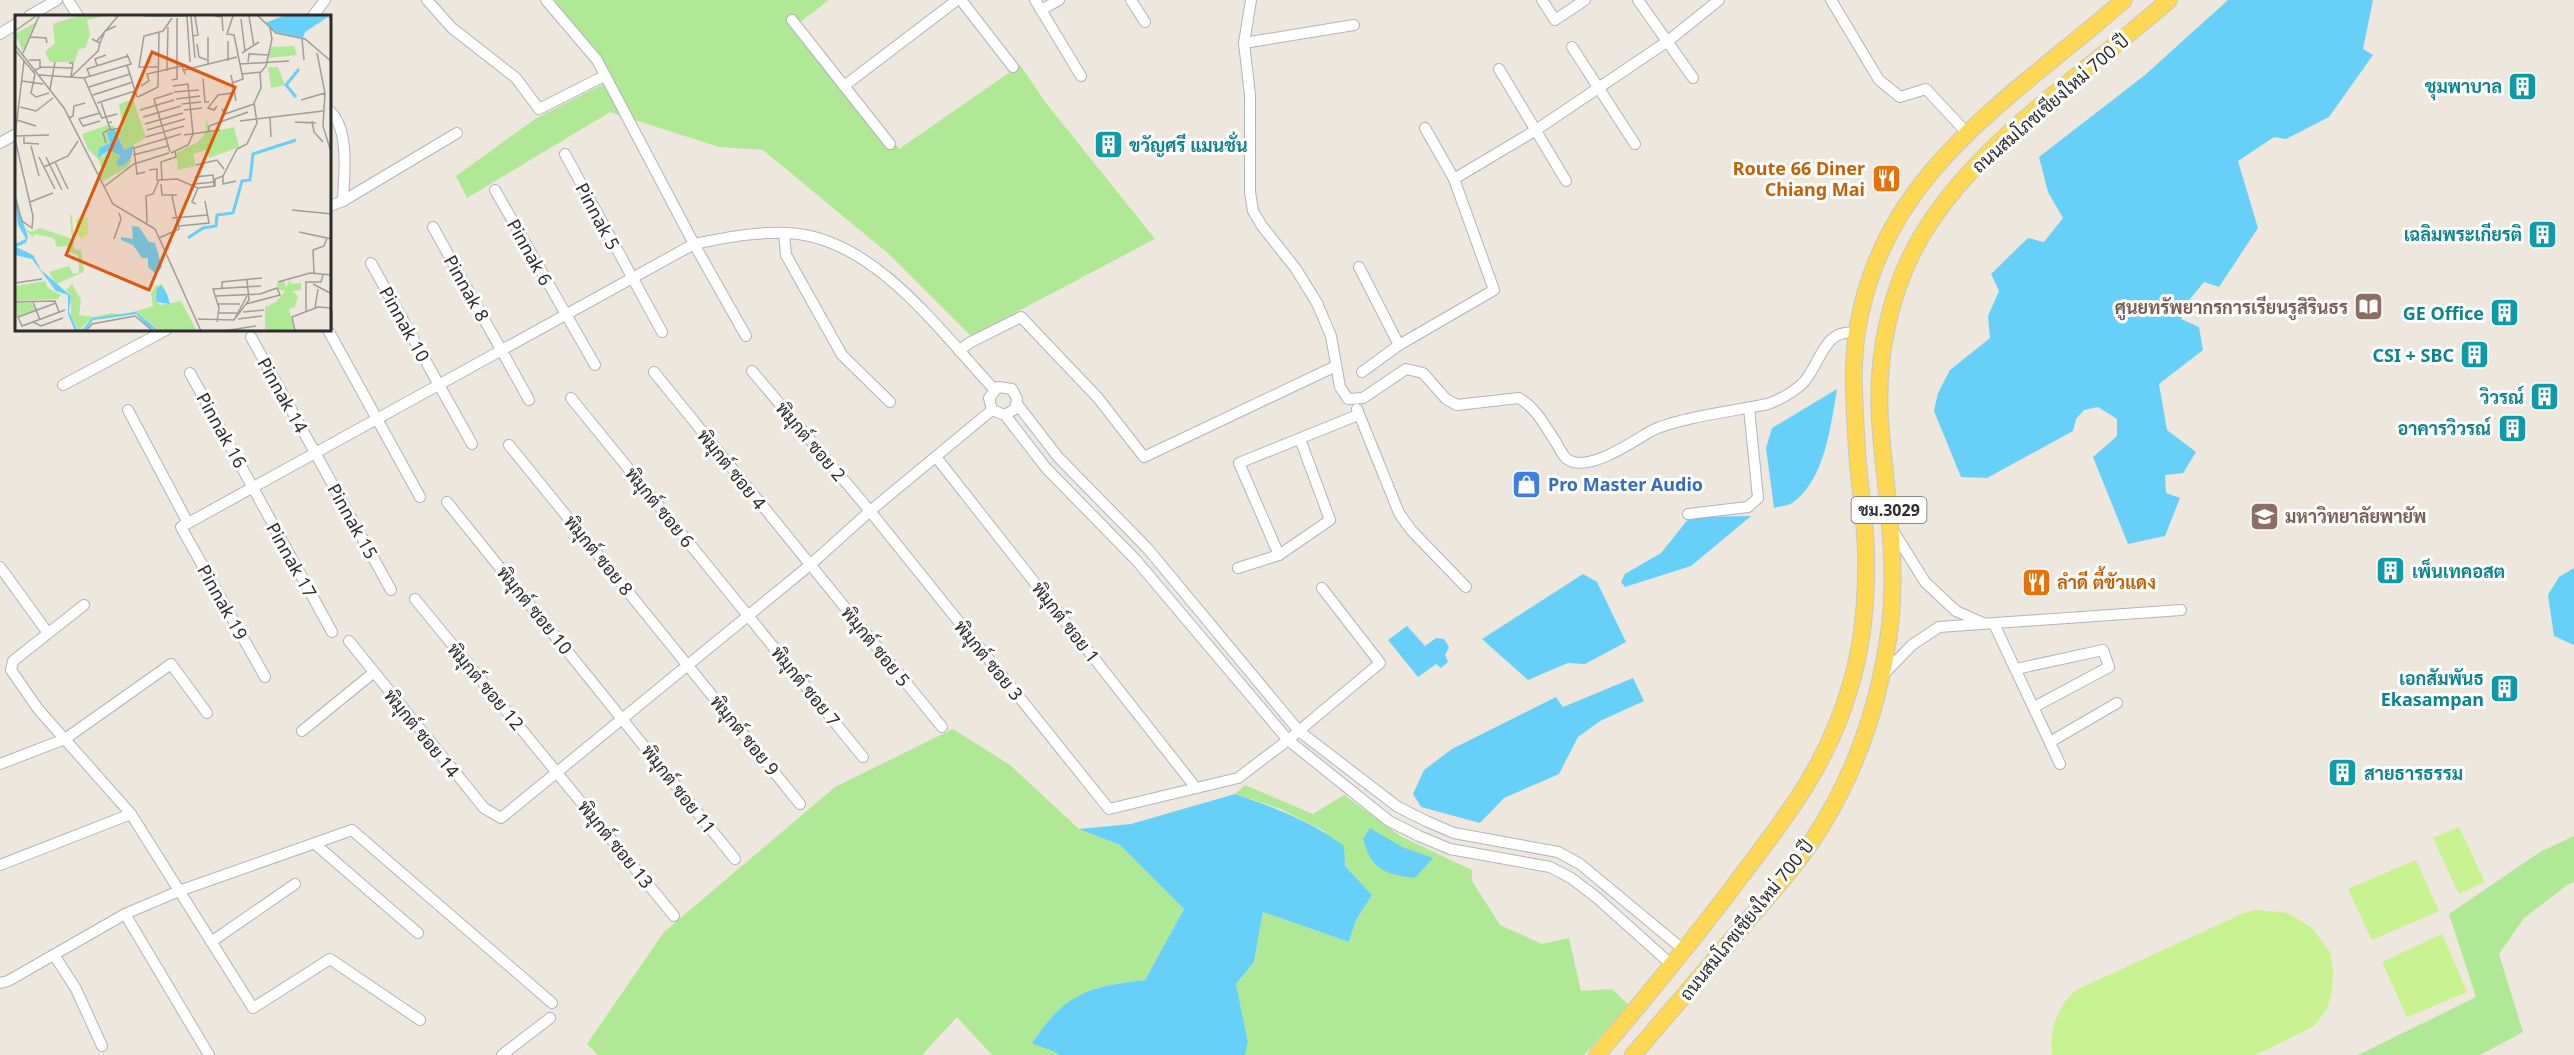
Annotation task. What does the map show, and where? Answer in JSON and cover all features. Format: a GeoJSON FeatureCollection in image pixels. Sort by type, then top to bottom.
{"type":"FeatureCollection","features":[{"type":"Feature","properties":{"kind":"main road","name":"ถนนสมโภชเชียงใหม่ 700 ปี"},"geometry":{"type":"LineString","coordinates":[[1597,1055],[1685,951],[1809,783],[1838,726],[1852,682],[1862,627],[1866,552],[1854,399],[1857,333],[1872,275],[1896,218],[1929,174],[1966,132],[2124,0]]}},
{"type":"Feature","properties":{"kind":"main road","name":"ถนนสมโภชเชียงใหม่ 700 ปี"},"geometry":{"type":"LineString","coordinates":[[1633,1055],[1794,867],[1823,824],[1860,751],[1881,677],[1890,627],[1893,585],[1880,416],[1886,334],[1897,289],[1923,233],[1966,175],[2040,108],[2121,43],[2169,0]]}},
{"type":"Feature","properties":{"kind":"street"},"geometry":{"type":"LineString","coordinates":[[31,15],[57,0]]}},
{"type":"Feature","properties":{"kind":"street"},"geometry":{"type":"LineString","coordinates":[[68,0],[77,15]]}},
{"type":"Feature","properties":{"kind":"street"},"geometry":{"type":"LineString","coordinates":[[314,15],[325,0]]}},
{"type":"Feature","properties":{"kind":"street"},"geometry":{"type":"LineString","coordinates":[[427,0],[452,28],[516,78],[539,109],[604,76]]}},
{"type":"Feature","properties":{"kind":"street"},"geometry":{"type":"LineString","coordinates":[[546,0],[597,60],[693,244],[746,336]]}},
{"type":"Feature","properties":{"kind":"street"},"geometry":{"type":"LineString","coordinates":[[844,86],[959,0],[1013,67]]}},
{"type":"Feature","properties":{"kind":"street"},"geometry":{"type":"LineString","coordinates":[[1059,0],[1038,5],[1081,76]]}},
{"type":"Feature","properties":{"kind":"street"},"geometry":{"type":"LineString","coordinates":[[1131,0],[1144,22]]}},
{"type":"Feature","properties":{"kind":"street"},"geometry":{"type":"LineString","coordinates":[[1251,0],[1244,43],[1250,95],[1250,192],[1253,211],[1262,226],[1296,268],[1317,303],[1331,336],[1336,366],[1344,394],[1348,399],[1363,398],[1406,369],[1423,373],[1446,399],[1457,405],[1519,398],[1536,411],[1567,459],[1578,464],[1589,462],[1628,446],[1654,430],[1672,424],[1768,404],[1795,390],[1812,370],[1834,336],[1845,331],[1857,333]]}},
{"type":"Feature","properties":{"kind":"street"},"geometry":{"type":"LineString","coordinates":[[1542,0],[1555,20],[1585,0]]}},
{"type":"Feature","properties":{"kind":"street"},"geometry":{"type":"LineString","coordinates":[[1638,0],[1693,78]]}},
{"type":"Feature","properties":{"kind":"street"},"geometry":{"type":"LineString","coordinates":[[1454,178],[1536,130],[1598,85],[1668,41],[1719,0]]}},
{"type":"Feature","properties":{"kind":"street"},"geometry":{"type":"LineString","coordinates":[[1831,0],[1879,80],[1900,97],[1926,89],[1966,132]]}},
{"type":"Feature","properties":{"kind":"street"},"geometry":{"type":"LineString","coordinates":[[792,20],[890,144]]}},
{"type":"Feature","properties":{"kind":"street"},"geometry":{"type":"LineString","coordinates":[[0,34],[15,25]]}},
{"type":"Feature","properties":{"kind":"street"},"geometry":{"type":"LineString","coordinates":[[1244,43],[1354,26]]}},
{"type":"Feature","properties":{"kind":"street"},"geometry":{"type":"LineString","coordinates":[[1572,47],[1635,144]]}},
{"type":"Feature","properties":{"kind":"street"},"geometry":{"type":"LineString","coordinates":[[1499,69],[1566,181]]}},
{"type":"Feature","properties":{"kind":"street"},"geometry":{"type":"LineString","coordinates":[[332,114],[341,126],[343,201]]}},
{"type":"Feature","properties":{"kind":"street"},"geometry":{"type":"LineString","coordinates":[[1362,372],[1400,345],[1494,290],[1454,178],[1425,128]]}},
{"type":"Feature","properties":{"kind":"street"},"geometry":{"type":"LineString","coordinates":[[332,205],[343,201],[457,133]]}},
{"type":"Feature","properties":{"kind":"street"},"geometry":{"type":"LineString","coordinates":[[0,143],[15,135]]}},
{"type":"Feature","properties":{"kind":"street","name":"Pinnak 5"},"geometry":{"type":"LineString","coordinates":[[565,154],[662,332]]}},
{"type":"Feature","properties":{"kind":"street","name":"Pinnak 6"},"geometry":{"type":"LineString","coordinates":[[495,190],[595,365]]}},
{"type":"Feature","properties":{"kind":"street","name":"Pinnak 8"},"geometry":{"type":"LineString","coordinates":[[433,227],[529,400]]}},
{"type":"Feature","properties":{"kind":"street"},"geometry":{"type":"LineString","coordinates":[[784,232],[786,255],[842,355],[890,402]]}},
{"type":"Feature","properties":{"kind":"street"},"geometry":{"type":"LineString","coordinates":[[184,525],[693,244],[739,235],[784,232],[801,234],[828,242],[879,269],[901,287],[994,389]]}},
{"type":"Feature","properties":{"kind":"street","name":"Pinnak 10"},"geometry":{"type":"LineString","coordinates":[[371,263],[472,444]]}},
{"type":"Feature","properties":{"kind":"street"},"geometry":{"type":"LineString","coordinates":[[1359,267],[1400,345]]}},
{"type":"Feature","properties":{"kind":"street"},"geometry":{"type":"LineString","coordinates":[[959,351],[969,343],[1021,316],[1098,398],[1144,457],[1336,366]]}},
{"type":"Feature","properties":{"kind":"street"},"geometry":{"type":"LineString","coordinates":[[63,386],[162,332]]}},
{"type":"Feature","properties":{"kind":"street"},"geometry":{"type":"LineString","coordinates":[[329,332],[420,497]]}},
{"type":"Feature","properties":{"kind":"street","name":"Pinnak 14"},"geometry":{"type":"LineString","coordinates":[[251,337],[315,453]]}},
{"type":"Feature","properties":{"kind":"street","name":"พิมุกต์ ซอย 2"},"geometry":{"type":"LineString","coordinates":[[752,370],[870,511]]}},
{"type":"Feature","properties":{"kind":"street","name":"พิมุกต์ ซอย 4"},"geometry":{"type":"LineString","coordinates":[[654,372],[810,565]]}},
{"type":"Feature","properties":{"kind":"street","name":"Pinnak 16"},"geometry":{"type":"LineString","coordinates":[[190,374],[253,487]]}},
{"type":"Feature","properties":{"kind":"street"},"geometry":{"type":"LineString","coordinates":[[1005,415],[1013,411],[1017,405],[1017,399],[1012,390],[1003,386],[994,389],[989,401],[993,410],[1005,415],[1046,468],[1136,561],[1288,740],[1389,821],[1450,849],[1550,867],[1571,878],[1621,918],[1673,966]]}},
{"type":"Feature","properties":{"kind":"street","name":"พิมุกต์ ซอย 6"},"geometry":{"type":"LineString","coordinates":[[572,398],[749,615]]}},
{"type":"Feature","properties":{"kind":"street"},"geometry":{"type":"LineString","coordinates":[[1356,400],[1358,414],[1399,513],[1411,531],[1466,587]]}},
{"type":"Feature","properties":{"kind":"street"},"geometry":{"type":"LineString","coordinates":[[1017,405],[1058,457],[1148,549],[1299,731],[1398,807],[1454,833],[1558,852],[1580,864],[1685,951]]}},
{"type":"Feature","properties":{"kind":"street"},"geometry":{"type":"LineString","coordinates":[[1688,514],[1748,507],[1758,498],[1749,408]]}},
{"type":"Feature","properties":{"kind":"street","name":"Pinnak 19"},"geometry":{"type":"LineString","coordinates":[[128,410],[184,525],[265,677]]}},
{"type":"Feature","properties":{"kind":"street"},"geometry":{"type":"LineString","coordinates":[[558,772],[689,666],[810,565],[870,511],[993,410]]}},
{"type":"Feature","properties":{"kind":"street"},"geometry":{"type":"LineString","coordinates":[[1279,555],[1239,464],[1358,414]]}},
{"type":"Feature","properties":{"kind":"street"},"geometry":{"type":"LineString","coordinates":[[1238,568],[1279,555],[1330,520],[1300,438]]}},
{"type":"Feature","properties":{"kind":"street","name":"พิมุกต์ ซอย 8"},"geometry":{"type":"LineString","coordinates":[[508,445],[689,666]]}},
{"type":"Feature","properties":{"kind":"street","name":"Pinnak 15"},"geometry":{"type":"LineString","coordinates":[[315,453],[392,590]]}},
{"type":"Feature","properties":{"kind":"street","name":"พิมุกต์ ซอย 1"},"geometry":{"type":"LineString","coordinates":[[936,456],[1196,788]]}},
{"type":"Feature","properties":{"kind":"street","name":"Pinnak 17"},"geometry":{"type":"LineString","coordinates":[[253,487],[332,632]]}},
{"type":"Feature","properties":{"kind":"street","name":"พิมุกต์ ซอย 10"},"geometry":{"type":"LineString","coordinates":[[447,502],[623,718]]}},
{"type":"Feature","properties":{"kind":"street"},"geometry":{"type":"LineString","coordinates":[[1098,522],[1110,510]]}},
{"type":"Feature","properties":{"kind":"street","name":"พิมุกต์ ซอย 3"},"geometry":{"type":"LineString","coordinates":[[870,511],[1109,809],[1196,788]]}},
{"type":"Feature","properties":{"kind":"street"},"geometry":{"type":"LineString","coordinates":[[1890,526],[1925,582],[1956,611],[1990,624],[2016,669],[2060,764]]}},
{"type":"Feature","properties":{"kind":"street","name":"พิมุกต์ ซอย 5"},"geometry":{"type":"LineString","coordinates":[[810,565],[942,727]]}},
{"type":"Feature","properties":{"kind":"street"},"geometry":{"type":"LineString","coordinates":[[0,567],[48,633]]}},
{"type":"Feature","properties":{"kind":"street"},"geometry":{"type":"LineString","coordinates":[[1196,788],[1238,778],[1288,740],[1380,663],[1322,588]]}},
{"type":"Feature","properties":{"kind":"street","name":"พิมุกต์ ซอย 12"},"geometry":{"type":"LineString","coordinates":[[415,599],[558,772]]}},
{"type":"Feature","properties":{"kind":"street"},"geometry":{"type":"LineString","coordinates":[[84,605],[13,661],[10,665],[11,670],[38,709],[131,814],[253,1008],[330,959],[420,1020]]}},
{"type":"Feature","properties":{"kind":"street"},"geometry":{"type":"LineString","coordinates":[[1881,677],[1912,645],[1939,627],[2181,610]]}},
{"type":"Feature","properties":{"kind":"street","name":"พิมุกต์ ซอย 7"},"geometry":{"type":"LineString","coordinates":[[749,615],[863,757]]}},
{"type":"Feature","properties":{"kind":"street"},"geometry":{"type":"LineString","coordinates":[[1191,627],[1203,616]]}},
{"type":"Feature","properties":{"kind":"street","name":"พิมุกต์ ซอย 14"},"geometry":{"type":"LineString","coordinates":[[349,641],[484,808],[501,818],[558,772]]}},
{"type":"Feature","properties":{"kind":"street"},"geometry":{"type":"LineString","coordinates":[[2016,669],[2103,650],[2109,667],[2034,707]]}},
{"type":"Feature","properties":{"kind":"street"},"geometry":{"type":"LineString","coordinates":[[0,764],[65,740],[171,664],[207,713]]}},
{"type":"Feature","properties":{"kind":"street","name":"พิมุกต์ ซอย 9"},"geometry":{"type":"LineString","coordinates":[[689,666],[800,804]]}},
{"type":"Feature","properties":{"kind":"street"},"geometry":{"type":"LineString","coordinates":[[302,730],[373,673]]}},
{"type":"Feature","properties":{"kind":"street"},"geometry":{"type":"LineString","coordinates":[[2050,741],[2117,703]]}},
{"type":"Feature","properties":{"kind":"street","name":"พิมุกต์ ซอย 11"},"geometry":{"type":"LineString","coordinates":[[623,718],[735,860]]}},
{"type":"Feature","properties":{"kind":"street","name":"พิมุกต์ ซอย 13"},"geometry":{"type":"LineString","coordinates":[[558,772],[674,916]]}},
{"type":"Feature","properties":{"kind":"street"},"geometry":{"type":"LineString","coordinates":[[0,865],[131,814]]}},
{"type":"Feature","properties":{"kind":"street"},"geometry":{"type":"LineString","coordinates":[[0,983],[8,981],[125,914],[178,891],[352,830],[552,1003]]}},
{"type":"Feature","properties":{"kind":"street"},"geometry":{"type":"LineString","coordinates":[[1508,860],[1511,843]]}},
{"type":"Feature","properties":{"kind":"street"},"geometry":{"type":"LineString","coordinates":[[315,844],[418,933]]}},
{"type":"Feature","properties":{"kind":"street"},"geometry":{"type":"LineString","coordinates":[[211,942],[295,884]]}},
{"type":"Feature","properties":{"kind":"street"},"geometry":{"type":"LineString","coordinates":[[125,914],[209,1055]]}},
{"type":"Feature","properties":{"kind":"street"},"geometry":{"type":"LineString","coordinates":[[54,955],[76,989],[102,1046]]}},
{"type":"Feature","properties":{"kind":"street"},"geometry":{"type":"LineString","coordinates":[[502,1055],[550,1018]]}},
{"type":"Feature","properties":{"kind":"green space"},"geometry":{"type":"Polygon","coordinates":[[[554,0],[829,0],[799,23],[899,149],[1020,65],[1046,103],[1155,239],[971,336],[890,255],[763,150],[719,147],[610,112],[467,198],[456,176],[535,119],[613,79],[554,0]]]}},
{"type":"Feature","properties":{"kind":"green space"},"geometry":{"type":"Polygon","coordinates":[[[953,729],[1010,765],[1079,829],[1120,845],[1184,909],[1145,980],[1108,985],[1080,995],[1067,1003],[1044,1026],[1032,1043],[1059,1055],[992,1055],[957,1017],[922,1055],[598,1055],[587,1044],[664,932],[835,787],[953,729]]]}},
{"type":"Feature","properties":{"kind":"green space"},"geometry":{"type":"Polygon","coordinates":[[[1245,785],[1313,814],[1344,795],[1402,837],[1472,870],[1472,881],[1500,925],[1542,944],[1569,938],[1581,991],[1612,989],[1629,1005],[1584,1055],[1245,1055],[1248,1042],[1236,984],[1254,962],[1263,912],[1349,942],[1356,920],[1372,895],[1345,866],[1324,831],[1281,809],[1235,794],[1245,785]]]}},
{"type":"Feature","properties":{"kind":"green space"},"geometry":{"type":"Polygon","coordinates":[[[2459,827],[2485,882],[2459,894],[2433,838],[2459,827]]]}},
{"type":"Feature","properties":{"kind":"green space"},"geometry":{"type":"Polygon","coordinates":[[[2574,836],[2574,882],[2524,918],[2499,954],[2523,1032],[2480,1055],[2358,1055],[2476,997],[2449,914],[2540,852],[2574,836]]]}},
{"type":"Feature","properties":{"kind":"green space"},"geometry":{"type":"Polygon","coordinates":[[[2416,860],[2439,911],[2372,940],[2348,889],[2416,860]]]}},
{"type":"Feature","properties":{"kind":"green space"},"geometry":{"type":"Polygon","coordinates":[[[2256,910],[2288,913],[2312,928],[2330,952],[2333,972],[2332,991],[2327,1009],[2314,1026],[2256,1055],[2052,1055],[2053,1027],[2059,1011],[2076,990],[2244,913],[2256,910]]]}},
{"type":"Feature","properties":{"kind":"green space"},"geometry":{"type":"Polygon","coordinates":[[[2442,934],[2467,992],[2407,1017],[2382,962],[2442,934]]]}},
{"type":"Feature","properties":{"kind":"water"},"geometry":{"type":"Polygon","coordinates":[[[2228,0],[2373,0],[2363,49],[2373,55],[2329,117],[2286,139],[2274,137],[2238,161],[2258,228],[2219,287],[2204,282],[2185,305],[2181,319],[2199,327],[2203,350],[2159,384],[2167,430],[2196,452],[2183,473],[2165,475],[2166,493],[2180,498],[2165,536],[2128,544],[2093,457],[2117,436],[2117,419],[2098,407],[2084,410],[2076,419],[2073,431],[1987,478],[1961,477],[1934,411],[1938,393],[1950,370],[1990,338],[1988,316],[1999,291],[1991,274],[2028,238],[2044,242],[2063,218],[2048,192],[2039,157],[2145,75],[2228,0]]]}},
{"type":"Feature","properties":{"kind":"water"},"geometry":{"type":"Polygon","coordinates":[[[1837,389],[1825,451],[1812,481],[1792,503],[1774,508],[1766,448],[1772,428],[1837,389]]]}},
{"type":"Feature","properties":{"kind":"water"},"geometry":{"type":"Polygon","coordinates":[[[1751,516],[1691,566],[1625,587],[1621,582],[1625,574],[1661,553],[1690,517],[1751,516]]]}},
{"type":"Feature","properties":{"kind":"water"},"geometry":{"type":"Polygon","coordinates":[[[2574,568],[2574,645],[2554,636],[2548,595],[2559,577],[2574,568]]]}},
{"type":"Feature","properties":{"kind":"water"},"geometry":{"type":"Polygon","coordinates":[[[1583,574],[1597,582],[1626,642],[1585,664],[1568,663],[1528,680],[1482,639],[1583,574]]]}},
{"type":"Feature","properties":{"kind":"water"},"geometry":{"type":"Polygon","coordinates":[[[1407,626],[1425,646],[1436,638],[1444,639],[1449,647],[1445,655],[1448,662],[1441,668],[1436,664],[1418,677],[1388,640],[1407,626]]]}},
{"type":"Feature","properties":{"kind":"water"},"geometry":{"type":"Polygon","coordinates":[[[1633,678],[1644,701],[1600,721],[1578,737],[1559,774],[1504,798],[1480,823],[1421,807],[1413,794],[1424,770],[1452,749],[1556,697],[1563,707],[1633,678]]]}},
{"type":"Feature","properties":{"kind":"water"},"geometry":{"type":"Polygon","coordinates":[[[1235,794],[1292,816],[1319,829],[1344,846],[1345,866],[1372,895],[1356,920],[1349,942],[1263,912],[1254,962],[1236,984],[1248,1042],[1245,1055],[1059,1055],[1032,1043],[1056,1013],[1079,995],[1107,986],[1145,980],[1184,909],[1120,845],[1079,829],[1131,824],[1235,794]]]}},
{"type":"Feature","properties":{"kind":"water"},"geometry":{"type":"Polygon","coordinates":[[[1370,828],[1402,847],[1433,858],[1415,878],[1395,875],[1381,869],[1371,858],[1363,839],[1370,828]]]}},
{"type":"Feature","properties":{"kind":"place","name":"ชุมพาบาล"},"geometry":{"type":"Point","coordinates":[2523,86]}},
{"type":"Feature","properties":{"kind":"place","name":"ขวัญศรี แมนชั่น"},"geometry":{"type":"Point","coordinates":[1108,145]}},
{"type":"Feature","properties":{"kind":"place","name":"Route 66 Diner Chiang Mai"},"geometry":{"type":"Point","coordinates":[1886,178]}},
{"type":"Feature","properties":{"kind":"place","name":"เฉลิมพระเกียรติ"},"geometry":{"type":"Point","coordinates":[2543,234]}},
{"type":"Feature","properties":{"kind":"place","name":"ศูนยทรัพยากรการเรียนรูสิรินธร"},"geometry":{"type":"Point","coordinates":[2369,307]}},
{"type":"Feature","properties":{"kind":"place","name":"GE Office"},"geometry":{"type":"Point","coordinates":[2505,313]}},
{"type":"Feature","properties":{"kind":"place","name":"CSI + SBC"},"geometry":{"type":"Point","coordinates":[2475,355]}},
{"type":"Feature","properties":{"kind":"place","name":"วิวรณ์"},"geometry":{"type":"Point","coordinates":[2545,397]}},
{"type":"Feature","properties":{"kind":"place","name":"อาคารวิวรณ์"},"geometry":{"type":"Point","coordinates":[2512,428]}},
{"type":"Feature","properties":{"kind":"place","name":"Pro Master Audio"},"geometry":{"type":"Point","coordinates":[1527,484]}},
{"type":"Feature","properties":{"kind":"place","name":"มหาวิทยาลัยพายัพ"},"geometry":{"type":"Point","coordinates":[2264,516]}},
{"type":"Feature","properties":{"kind":"place","name":"เพ็นเทคอสต"},"geometry":{"type":"Point","coordinates":[2391,571]}},
{"type":"Feature","properties":{"kind":"place","name":"ลำดี ตี้ขัวแดง"},"geometry":{"type":"Point","coordinates":[2036,582]}},
{"type":"Feature","properties":{"kind":"place","name":"เอกสัมพันธ Ekasampan"},"geometry":{"type":"Point","coordinates":[2505,688]}},
{"type":"Feature","properties":{"kind":"place","name":"สายธารธรรม"},"geometry":{"type":"Point","coordinates":[2343,773]}}]}
